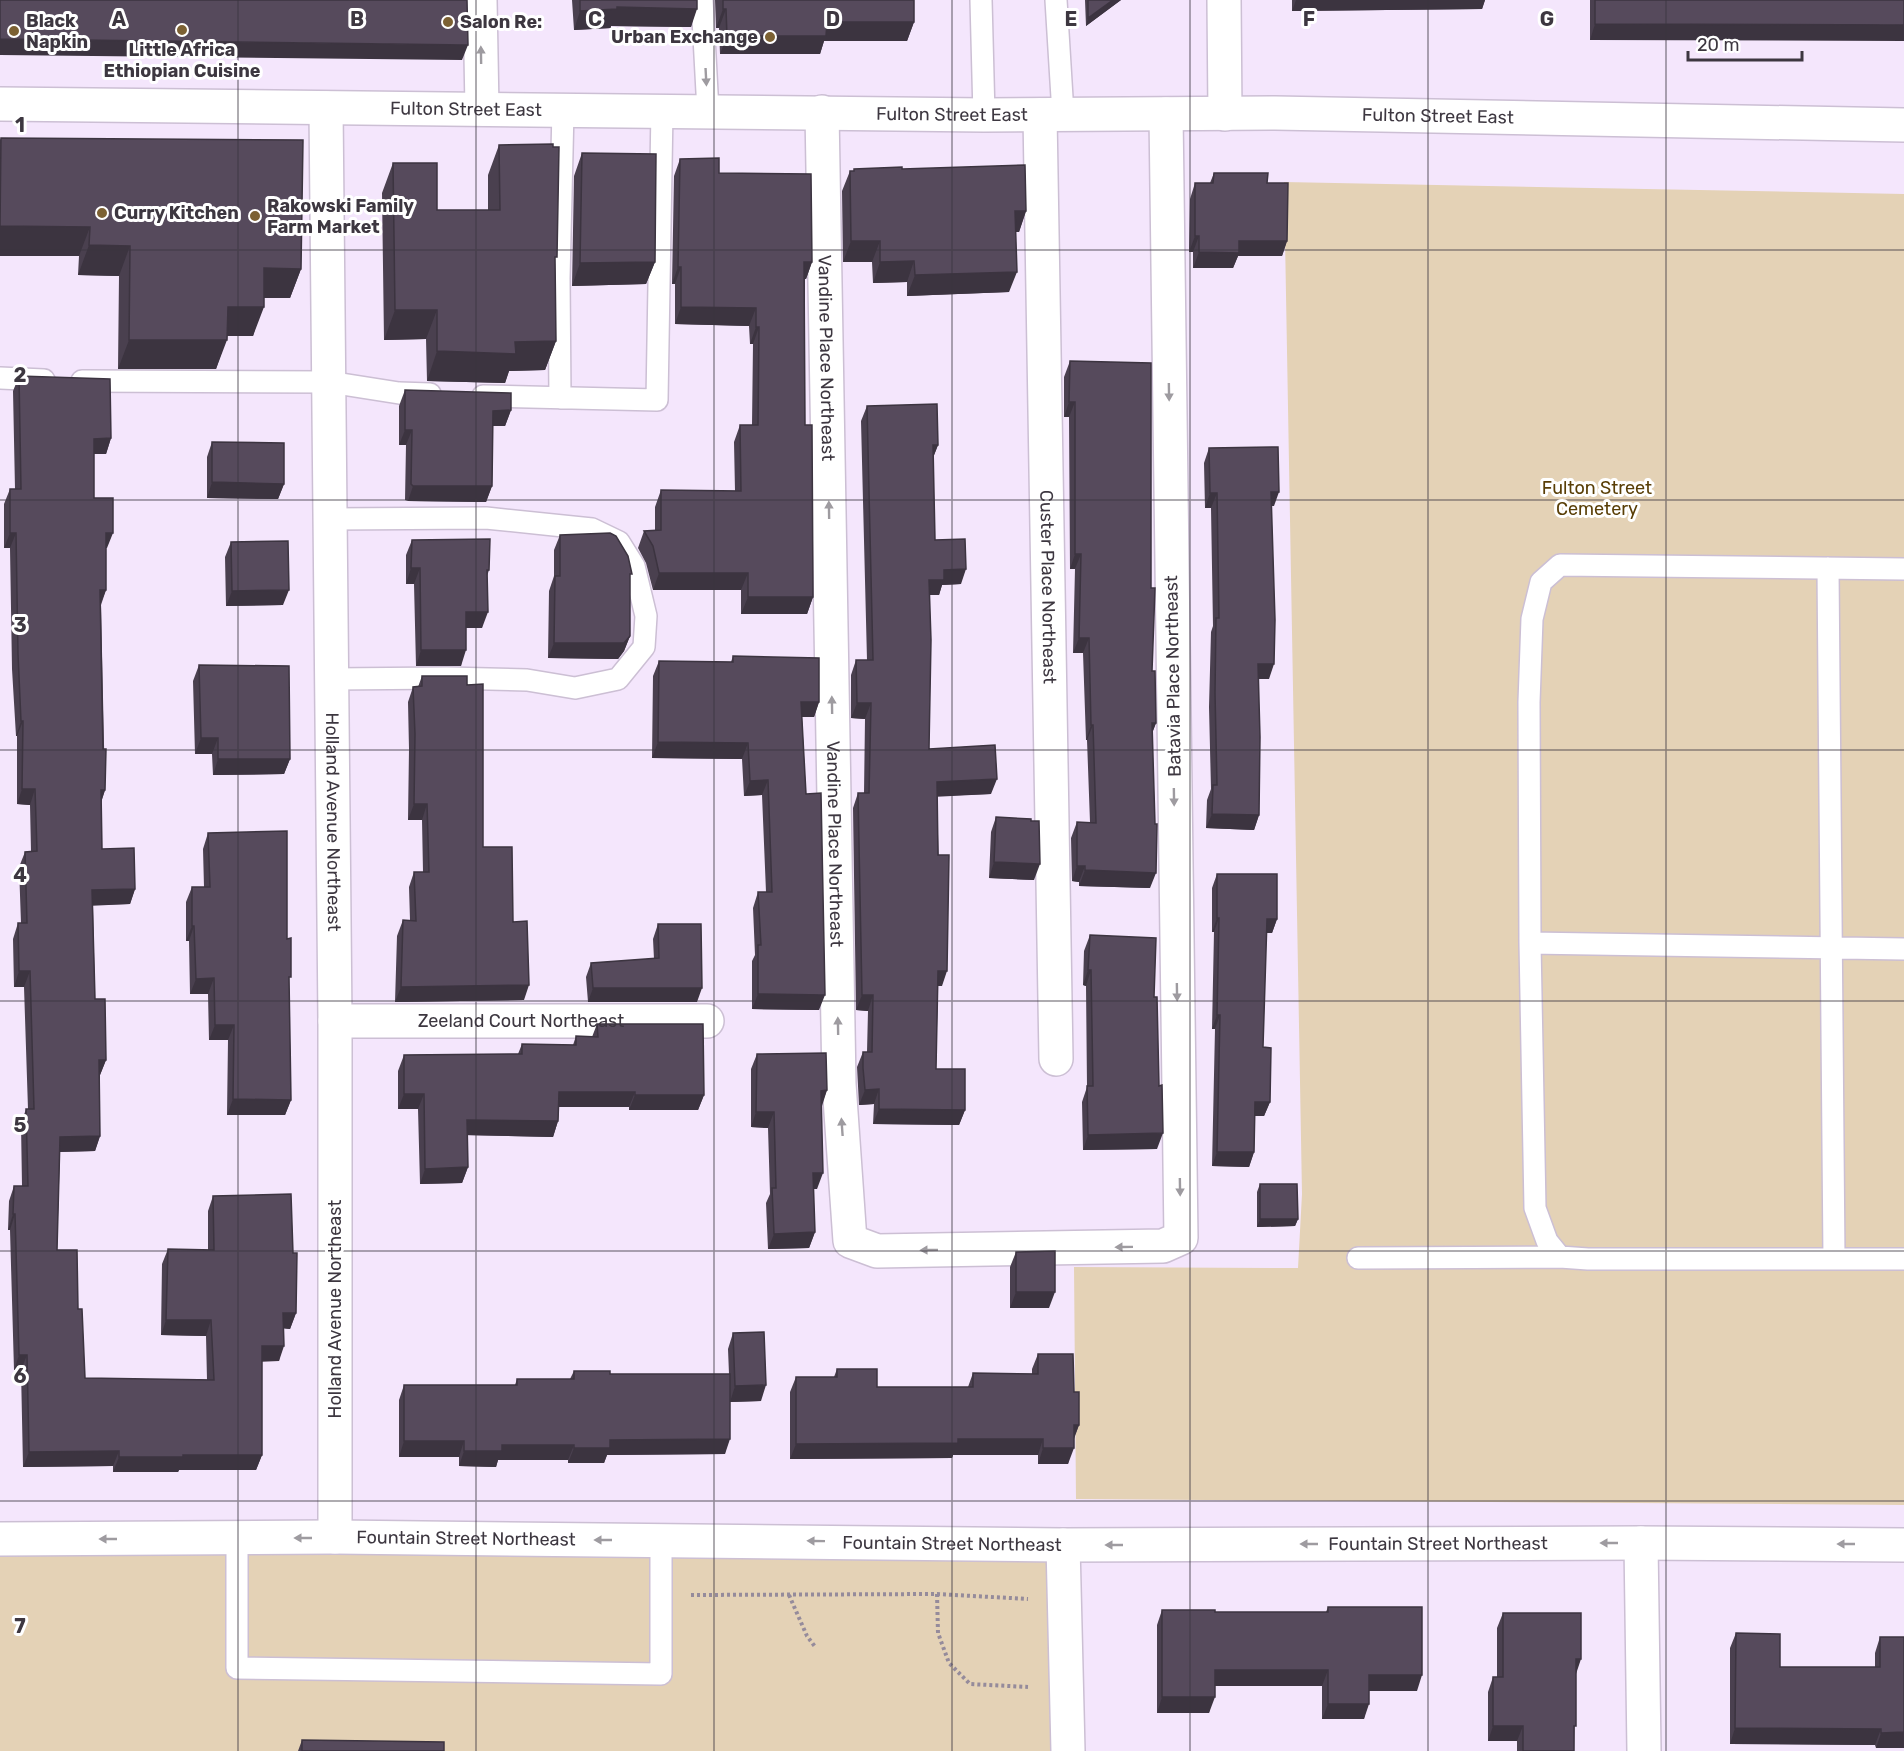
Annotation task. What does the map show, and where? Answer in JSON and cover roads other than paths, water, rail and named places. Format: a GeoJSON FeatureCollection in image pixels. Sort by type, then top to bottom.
{"type":"FeatureCollection","features":[{"type":"Feature","properties":{"kind":"street"},"geometry":{"type":"LineString","coordinates":[[480,0],[482,109]]}},
{"type":"Feature","properties":{"kind":"street"},"geometry":{"type":"LineString","coordinates":[[1224,0],[1226,114]]}},
{"type":"Feature","properties":{"kind":"street","name":"Fulton Street East"},"geometry":{"type":"LineString","coordinates":[[0,104],[662,110],[984,116],[1275,113],[1904,125]]}},
{"type":"Feature","properties":{"kind":"street","name":"Holland Avenue Northeast"},"geometry":{"type":"LineString","coordinates":[[326,108],[335,1021],[335,1538]]}},
{"type":"Feature","properties":{"kind":"street","name":"Vandine Place Northeast"},"geometry":{"type":"LineString","coordinates":[[822,112],[839,1084],[850,1241],[877,1251],[1163,1246],[1180,1238]]}},
{"type":"Feature","properties":{"kind":"street","name":"Batavia Place Northeast"},"geometry":{"type":"LineString","coordinates":[[1166,114],[1180,1238]]}},
{"type":"Feature","properties":{"kind":"street","name":"Custer Place Northeast"},"geometry":{"type":"LineString","coordinates":[[1052,115],[1056,1059]]}},
{"type":"Feature","properties":{"kind":"street","name":"Zeeland Court Northeast"},"geometry":{"type":"LineString","coordinates":[[335,1021],[706,1021]]}},
{"type":"Feature","properties":{"kind":"street","name":"Fountain Street Northeast"},"geometry":{"type":"LineString","coordinates":[[0,1539],[335,1538],[1063,1545],[1641,1543],[1904,1545]]}},
{"type":"Feature","properties":{"kind":"street"},"geometry":{"type":"LineString","coordinates":[[1641,1543],[1644,1751]]}},
{"type":"Feature","properties":{"kind":"street"},"geometry":{"type":"LineString","coordinates":[[1063,1545],[1068,1751]]}},
{"type":"Feature","properties":{"kind":"lane"},"geometry":{"type":"LineString","coordinates":[[702,0],[708,111]]}},
{"type":"Feature","properties":{"kind":"lane"},"geometry":{"type":"LineString","coordinates":[[981,0],[984,116]]}},
{"type":"Feature","properties":{"kind":"lane"},"geometry":{"type":"LineString","coordinates":[[1052,115],[1056,0]]}},
{"type":"Feature","properties":{"kind":"lane"},"geometry":{"type":"LineString","coordinates":[[560,398],[559,278],[563,110]]}},
{"type":"Feature","properties":{"kind":"lane"},"geometry":{"type":"LineString","coordinates":[[0,378],[118,382],[329,382],[399,393],[657,400],[662,110]]}},
{"type":"Feature","properties":{"kind":"lane"},"geometry":{"type":"LineString","coordinates":[[330,519],[486,518],[592,529],[619,542],[634,566],[646,616],[644,647],[618,679],[575,688],[527,680],[447,678],[332,680]]}},
{"type":"Feature","properties":{"kind":"lane"},"geometry":{"type":"LineString","coordinates":[[1560,1257],[1547,1241],[1535,1208],[1530,943],[1529,702],[1532,619],[1541,582],[1560,565],[1904,569]]}},
{"type":"Feature","properties":{"kind":"lane"},"geometry":{"type":"LineString","coordinates":[[1828,568],[1834,1259]]}},
{"type":"Feature","properties":{"kind":"lane"},"geometry":{"type":"LineString","coordinates":[[1530,943],[1904,949]]}},
{"type":"Feature","properties":{"kind":"lane"},"geometry":{"type":"LineString","coordinates":[[1358,1258],[1904,1259]]}},
{"type":"Feature","properties":{"kind":"lane"},"geometry":{"type":"LineString","coordinates":[[237,1538],[237,1668],[661,1674],[661,1540]]}},
{"type":"Feature","properties":{"kind":"place","name":"Salon Re:"},"geometry":{"type":"Point","coordinates":[448,22]}},
{"type":"Feature","properties":{"kind":"place","name":"Little Africa Ethiopian Cuisine"},"geometry":{"type":"Point","coordinates":[182,30]}},
{"type":"Feature","properties":{"kind":"place","name":"Black Napkin"},"geometry":{"type":"Point","coordinates":[14,31]}},
{"type":"Feature","properties":{"kind":"place","name":"Urban Exchange"},"geometry":{"type":"Point","coordinates":[770,37]}},
{"type":"Feature","properties":{"kind":"place","name":"Curry Kitchen"},"geometry":{"type":"Point","coordinates":[102,213]}},
{"type":"Feature","properties":{"kind":"place","name":"Rakowski Family Farm Market"},"geometry":{"type":"Point","coordinates":[255,216]}},
{"type":"Feature","properties":{"kind":"park label","name":"Fulton Street Cemetery"},"geometry":{"type":"Point","coordinates":[1597,498]}}]}
